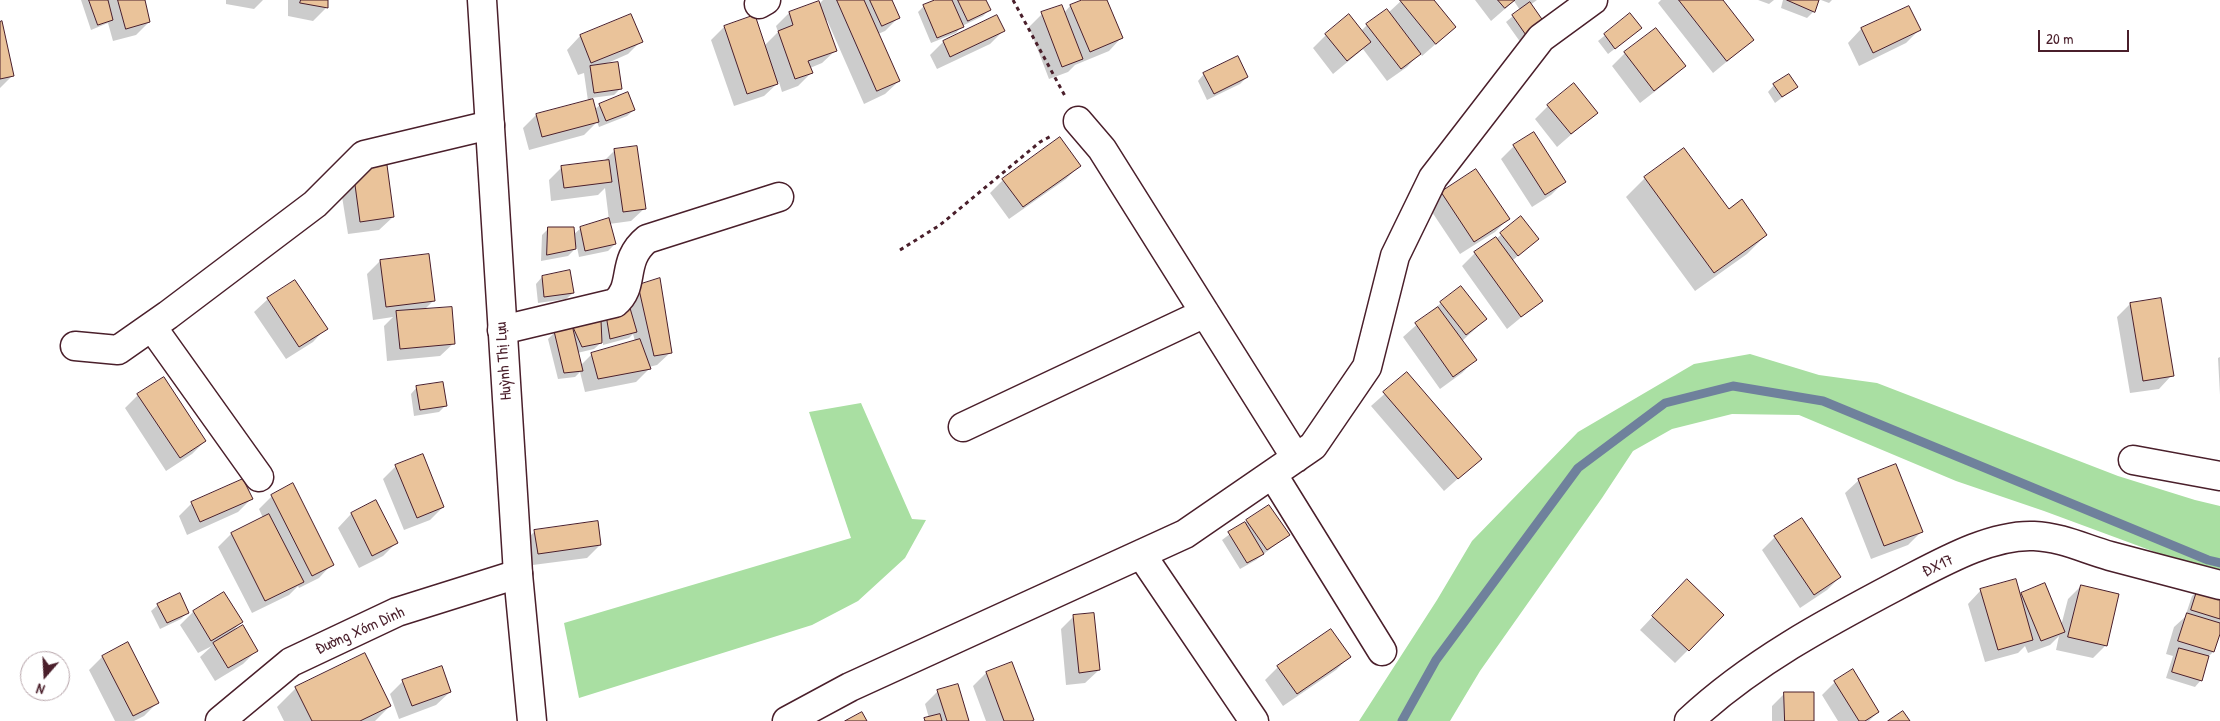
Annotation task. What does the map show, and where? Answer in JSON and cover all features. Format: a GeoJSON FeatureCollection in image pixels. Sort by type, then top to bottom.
{"type":"FeatureCollection","features":[{"type":"Feature","properties":{"kind":"street","name":"Huỳnh Thị Lựu"},"geometry":{"type":"LineString","coordinates":[[482,0],[518,574],[532,721]]}},
{"type":"Feature","properties":{"kind":"street"},"geometry":{"type":"LineString","coordinates":[[787,721],[850,687],[1185,534],[1273,475],[1312,446],[1366,367],[1395,256],[1433,178],[1542,38],[1593,0]]}},
{"type":"Feature","properties":{"kind":"street"},"geometry":{"type":"LineString","coordinates":[[1078,121],[1102,150],[1296,458]]}},
{"type":"Feature","properties":{"kind":"street"},"geometry":{"type":"LineString","coordinates":[[75,346],[118,350],[152,327],[315,204],[364,155],[490,125]]}},
{"type":"Feature","properties":{"kind":"street"},"geometry":{"type":"LineString","coordinates":[[502,330],[615,303],[624,293],[632,258],[637,248],[647,239],[778,197]]}},
{"type":"Feature","properties":{"kind":"street"},"geometry":{"type":"LineString","coordinates":[[963,427],[1205,313]]}},
{"type":"Feature","properties":{"kind":"street"},"geometry":{"type":"LineString","coordinates":[[152,327],[259,477]]}},
{"type":"Feature","properties":{"kind":"street"},"geometry":{"type":"LineString","coordinates":[[2133,460],[2220,476]]}},
{"type":"Feature","properties":{"kind":"street"},"geometry":{"type":"LineString","coordinates":[[1273,475],[1382,651]]}},
{"type":"Feature","properties":{"kind":"street","name":"ĐX17"},"geometry":{"type":"LineString","coordinates":[[1689,721],[1751,671],[1818,627],[1931,568],[1993,541],[2033,536],[2064,540],[2109,556],[2220,585]]}},
{"type":"Feature","properties":{"kind":"street"},"geometry":{"type":"LineString","coordinates":[[1141,554],[1254,721]]}},
{"type":"Feature","properties":{"kind":"street","name":"Đường Xóm Dinh"},"geometry":{"type":"LineString","coordinates":[[220,721],[291,662],[397,612],[518,574]]}},
{"type":"Feature","properties":{"kind":"path"},"geometry":{"type":"LineString","coordinates":[[900,250],[940,225],[1040,142],[1078,121],[1013,0]]}},
{"type":"Feature","properties":{"kind":"green space"},"geometry":{"type":"Polygon","coordinates":[[[1750,354],[1819,375],[1877,383],[2118,476],[2220,506],[2220,576],[2044,511],[1956,481],[1799,415],[1732,414],[1672,429],[1633,451],[1480,671],[1450,721],[1359,721],[1437,600],[1472,541],[1578,432],[1694,364],[1750,354]]]}},
{"type":"Feature","properties":{"kind":"green space"},"geometry":{"type":"Polygon","coordinates":[[[861,403],[912,519],[926,520],[905,558],[858,601],[812,625],[579,698],[564,623],[851,538],[809,412],[861,403]]]}},
{"type":"Feature","properties":{"kind":"building"},"geometry":{"type":"Polygon","coordinates":[[[89,0],[108,0],[113,20],[98,25],[89,0]]]}},
{"type":"Feature","properties":{"kind":"building"},"geometry":{"type":"Polygon","coordinates":[[[118,0],[145,0],[150,22],[126,29],[118,0]]]}},
{"type":"Feature","properties":{"kind":"building"},"geometry":{"type":"Polygon","coordinates":[[[301,0],[328,0],[328,8],[300,3],[301,0]]]}},
{"type":"Feature","properties":{"kind":"building"},"geometry":{"type":"Polygon","coordinates":[[[837,0],[864,0],[900,81],[877,91],[837,0]]]}},
{"type":"Feature","properties":{"kind":"building"},"geometry":{"type":"Polygon","coordinates":[[[870,0],[892,0],[900,18],[882,26],[870,0]]]}},
{"type":"Feature","properties":{"kind":"building"},"geometry":{"type":"Polygon","coordinates":[[[935,0],[952,0],[964,27],[937,38],[923,5],[935,0]]]}},
{"type":"Feature","properties":{"kind":"building"},"geometry":{"type":"Polygon","coordinates":[[[958,0],[986,0],[991,10],[968,21],[958,0]]]}},
{"type":"Feature","properties":{"kind":"building"},"geometry":{"type":"Polygon","coordinates":[[[1082,0],[1107,0],[1123,38],[1090,52],[1070,5],[1082,0]]]}},
{"type":"Feature","properties":{"kind":"building"},"geometry":{"type":"Polygon","coordinates":[[[1400,0],[1434,0],[1456,27],[1436,44],[1400,0]]]}},
{"type":"Feature","properties":{"kind":"building"},"geometry":{"type":"Polygon","coordinates":[[[1498,0],[1515,0],[1505,8],[1498,0]]]}},
{"type":"Feature","properties":{"kind":"building"},"geometry":{"type":"Polygon","coordinates":[[[1679,0],[1723,0],[1754,40],[1727,61],[1679,0]]]}},
{"type":"Feature","properties":{"kind":"building"},"geometry":{"type":"Polygon","coordinates":[[[1787,0],[1819,0],[1815,12],[1787,0]]]}},
{"type":"Feature","properties":{"kind":"building"},"geometry":{"type":"Polygon","coordinates":[[[819,1],[837,51],[808,61],[813,73],[795,79],[778,31],[793,25],[789,12],[819,1]]]}},
{"type":"Feature","properties":{"kind":"building"},"geometry":{"type":"Polygon","coordinates":[[[1530,2],[1546,25],[1528,38],[1512,15],[1530,2]]]}},
{"type":"Feature","properties":{"kind":"building"},"geometry":{"type":"Polygon","coordinates":[[[1062,5],[1083,59],[1062,67],[1041,12],[1062,5]]]}},
{"type":"Feature","properties":{"kind":"building"},"geometry":{"type":"Polygon","coordinates":[[[1909,6],[1921,30],[1873,53],[1861,28],[1909,6]]]}},
{"type":"Feature","properties":{"kind":"building"},"geometry":{"type":"Polygon","coordinates":[[[1387,9],[1421,54],[1401,69],[1366,24],[1387,9]]]}},
{"type":"Feature","properties":{"kind":"building"},"geometry":{"type":"Polygon","coordinates":[[[1630,13],[1642,28],[1615,49],[1604,34],[1630,13]]]}},
{"type":"Feature","properties":{"kind":"building"},"geometry":{"type":"Polygon","coordinates":[[[631,14],[643,42],[591,63],[580,35],[631,14]]]}},
{"type":"Feature","properties":{"kind":"building"},"geometry":{"type":"Polygon","coordinates":[[[1349,14],[1371,42],[1347,61],[1325,34],[1349,14]]]}},
{"type":"Feature","properties":{"kind":"building"},"geometry":{"type":"Polygon","coordinates":[[[755,15],[778,84],[747,94],[724,26],[755,15]]]}},
{"type":"Feature","properties":{"kind":"building"},"geometry":{"type":"Polygon","coordinates":[[[997,15],[1005,31],[950,57],[943,41],[997,15]]]}},
{"type":"Feature","properties":{"kind":"building"},"geometry":{"type":"Polygon","coordinates":[[[2,21],[14,76],[0,79],[0,22],[2,21]]]}},
{"type":"Feature","properties":{"kind":"building"},"geometry":{"type":"Polygon","coordinates":[[[1656,28],[1686,66],[1654,91],[1624,52],[1656,28]]]}},
{"type":"Feature","properties":{"kind":"building"},"geometry":{"type":"Polygon","coordinates":[[[1238,56],[1248,77],[1214,94],[1203,73],[1238,56]]]}},
{"type":"Feature","properties":{"kind":"building"},"geometry":{"type":"Polygon","coordinates":[[[618,62],[622,89],[594,93],[590,66],[618,62]]]}},
{"type":"Feature","properties":{"kind":"building"},"geometry":{"type":"Polygon","coordinates":[[[1789,74],[1798,87],[1782,97],[1773,84],[1789,74]]]}},
{"type":"Feature","properties":{"kind":"building"},"geometry":{"type":"Polygon","coordinates":[[[1574,83],[1598,113],[1571,134],[1547,105],[1574,83]]]}},
{"type":"Feature","properties":{"kind":"building"},"geometry":{"type":"Polygon","coordinates":[[[628,92],[635,110],[606,121],[599,104],[628,92]]]}},
{"type":"Feature","properties":{"kind":"building"},"geometry":{"type":"Polygon","coordinates":[[[593,99],[599,122],[542,137],[536,114],[593,99]]]}},
{"type":"Feature","properties":{"kind":"building"},"geometry":{"type":"Polygon","coordinates":[[[1534,132],[1566,182],[1545,195],[1513,145],[1534,132]]]}},
{"type":"Feature","properties":{"kind":"building"},"geometry":{"type":"Polygon","coordinates":[[[1060,137],[1081,166],[1023,207],[1002,179],[1060,137]]]}},
{"type":"Feature","properties":{"kind":"building"},"geometry":{"type":"Polygon","coordinates":[[[637,146],[646,209],[623,212],[614,149],[637,146]]]}},
{"type":"Feature","properties":{"kind":"building"},"geometry":{"type":"Polygon","coordinates":[[[1684,148],[1729,209],[1742,199],[1767,235],[1714,273],[1644,177],[1684,148]]]}},
{"type":"Feature","properties":{"kind":"building"},"geometry":{"type":"Polygon","coordinates":[[[609,160],[612,182],[564,188],[561,166],[609,160]]]}},
{"type":"Feature","properties":{"kind":"building"},"geometry":{"type":"Polygon","coordinates":[[[387,165],[394,217],[360,222],[353,170],[387,165]]]}},
{"type":"Feature","properties":{"kind":"building"},"geometry":{"type":"Polygon","coordinates":[[[1476,169],[1510,219],[1474,242],[1441,192],[1476,169]]]}},
{"type":"Feature","properties":{"kind":"building"},"geometry":{"type":"Polygon","coordinates":[[[1521,216],[1539,239],[1518,256],[1500,233],[1521,216]]]}},
{"type":"Feature","properties":{"kind":"building"},"geometry":{"type":"Polygon","coordinates":[[[609,218],[616,244],[585,251],[580,227],[609,218]]]}},
{"type":"Feature","properties":{"kind":"building"},"geometry":{"type":"Polygon","coordinates":[[[548,227],[574,227],[576,249],[547,255],[548,227]]]}},
{"type":"Feature","properties":{"kind":"building"},"geometry":{"type":"Polygon","coordinates":[[[1496,237],[1543,301],[1521,317],[1474,252],[1496,237]]]}},
{"type":"Feature","properties":{"kind":"building"},"geometry":{"type":"Polygon","coordinates":[[[429,254],[435,301],[386,307],[380,260],[429,254]]]}},
{"type":"Feature","properties":{"kind":"building"},"geometry":{"type":"Polygon","coordinates":[[[570,270],[574,293],[544,297],[542,276],[570,270]]]}},
{"type":"Feature","properties":{"kind":"building"},"geometry":{"type":"Polygon","coordinates":[[[660,278],[672,353],[654,356],[638,285],[660,278]]]}},
{"type":"Feature","properties":{"kind":"building"},"geometry":{"type":"Polygon","coordinates":[[[295,280],[328,329],[299,347],[267,298],[295,280]]]}},
{"type":"Feature","properties":{"kind":"building"},"geometry":{"type":"Polygon","coordinates":[[[1461,286],[1487,319],[1466,335],[1440,302],[1461,286]]]}},
{"type":"Feature","properties":{"kind":"building"},"geometry":{"type":"Polygon","coordinates":[[[2161,298],[2174,376],[2143,381],[2130,303],[2161,298]]]}},
{"type":"Feature","properties":{"kind":"building"},"geometry":{"type":"Polygon","coordinates":[[[452,307],[455,344],[400,349],[396,311],[452,307]]]}},
{"type":"Feature","properties":{"kind":"building"},"geometry":{"type":"Polygon","coordinates":[[[1438,307],[1477,360],[1453,377],[1415,323],[1438,307]]]}},
{"type":"Feature","properties":{"kind":"building"},"geometry":{"type":"Polygon","coordinates":[[[630,308],[637,332],[610,339],[606,315],[630,308]]]}},
{"type":"Feature","properties":{"kind":"building"},"geometry":{"type":"Polygon","coordinates":[[[601,320],[602,343],[582,347],[572,325],[601,320]]]}},
{"type":"Feature","properties":{"kind":"building"},"geometry":{"type":"Polygon","coordinates":[[[572,325],[583,371],[564,373],[554,331],[572,325]]]}},
{"type":"Feature","properties":{"kind":"building"},"geometry":{"type":"Polygon","coordinates":[[[640,339],[651,369],[598,379],[591,353],[640,339]]]}},
{"type":"Feature","properties":{"kind":"building"},"geometry":{"type":"Polygon","coordinates":[[[1407,372],[1482,459],[1458,479],[1383,392],[1407,372]]]}},
{"type":"Feature","properties":{"kind":"building"},"geometry":{"type":"Polygon","coordinates":[[[164,377],[206,441],[180,458],[137,394],[164,377]]]}},
{"type":"Feature","properties":{"kind":"building"},"geometry":{"type":"Polygon","coordinates":[[[443,382],[447,406],[420,410],[416,386],[443,382]]]}},
{"type":"Feature","properties":{"kind":"building"},"geometry":{"type":"Polygon","coordinates":[[[423,454],[444,507],[417,518],[395,465],[423,454]]]}},
{"type":"Feature","properties":{"kind":"building"},"geometry":{"type":"Polygon","coordinates":[[[1896,464],[1923,532],[1884,546],[1858,479],[1896,464]]]}},
{"type":"Feature","properties":{"kind":"building"},"geometry":{"type":"Polygon","coordinates":[[[243,479],[253,499],[200,522],[191,502],[243,479]]]}},
{"type":"Feature","properties":{"kind":"building"},"geometry":{"type":"Polygon","coordinates":[[[293,483],[334,565],[312,576],[271,495],[293,483]]]}},
{"type":"Feature","properties":{"kind":"building"},"geometry":{"type":"Polygon","coordinates":[[[376,500],[398,543],[372,556],[351,513],[376,500]]]}},
{"type":"Feature","properties":{"kind":"building"},"geometry":{"type":"Polygon","coordinates":[[[1269,505],[1290,535],[1267,550],[1246,520],[1269,505]]]}},
{"type":"Feature","properties":{"kind":"building"},"geometry":{"type":"Polygon","coordinates":[[[269,514],[304,582],[265,601],[231,533],[269,514]]]}},
{"type":"Feature","properties":{"kind":"building"},"geometry":{"type":"Polygon","coordinates":[[[1802,518],[1841,577],[1814,595],[1774,536],[1802,518]]]}},
{"type":"Feature","properties":{"kind":"building"},"geometry":{"type":"Polygon","coordinates":[[[598,521],[601,545],[538,554],[534,530],[598,521]]]}},
{"type":"Feature","properties":{"kind":"building"},"geometry":{"type":"Polygon","coordinates":[[[1245,522],[1264,554],[1247,563],[1228,532],[1245,522]]]}},
{"type":"Feature","properties":{"kind":"building"},"geometry":{"type":"Polygon","coordinates":[[[1687,579],[1724,615],[1689,651],[1652,616],[1687,579]]]}},
{"type":"Feature","properties":{"kind":"building"},"geometry":{"type":"Polygon","coordinates":[[[2016,579],[2033,640],[1998,650],[1980,589],[2016,579]]]}},
{"type":"Feature","properties":{"kind":"building"},"geometry":{"type":"Polygon","coordinates":[[[2045,583],[2065,632],[2041,641],[2021,593],[2045,583]]]}},
{"type":"Feature","properties":{"kind":"building"},"geometry":{"type":"Polygon","coordinates":[[[2081,585],[2119,594],[2107,646],[2068,637],[2081,585]]]}},
{"type":"Feature","properties":{"kind":"building"},"geometry":{"type":"Polygon","coordinates":[[[2198,588],[2220,596],[2220,619],[2191,610],[2198,588]]]}},
{"type":"Feature","properties":{"kind":"building"},"geometry":{"type":"Polygon","coordinates":[[[224,592],[243,622],[211,641],[193,611],[224,592]]]}},
{"type":"Feature","properties":{"kind":"building"},"geometry":{"type":"Polygon","coordinates":[[[180,593],[189,613],[167,623],[157,604],[180,593]]]}},
{"type":"Feature","properties":{"kind":"building"},"geometry":{"type":"Polygon","coordinates":[[[1094,613],[1100,670],[1079,673],[1073,615],[1094,613]]]}},
{"type":"Feature","properties":{"kind":"building"},"geometry":{"type":"Polygon","coordinates":[[[2187,613],[2220,623],[2220,634],[2214,652],[2178,641],[2187,613]]]}},
{"type":"Feature","properties":{"kind":"building"},"geometry":{"type":"Polygon","coordinates":[[[243,625],[258,651],[228,668],[213,643],[243,625]]]}},
{"type":"Feature","properties":{"kind":"building"},"geometry":{"type":"Polygon","coordinates":[[[1331,629],[1351,657],[1297,694],[1277,666],[1331,629]]]}},
{"type":"Feature","properties":{"kind":"building"},"geometry":{"type":"Polygon","coordinates":[[[128,642],[159,703],[133,716],[102,656],[128,642]]]}},
{"type":"Feature","properties":{"kind":"building"},"geometry":{"type":"Polygon","coordinates":[[[2179,648],[2209,656],[2202,681],[2172,672],[2179,648]]]}},
{"type":"Feature","properties":{"kind":"building"},"geometry":{"type":"Polygon","coordinates":[[[365,653],[391,706],[360,721],[312,721],[295,687],[365,653]]]}},
{"type":"Feature","properties":{"kind":"building"},"geometry":{"type":"Polygon","coordinates":[[[1012,662],[1034,720],[1032,721],[1004,721],[986,672],[1012,662]]]}},
{"type":"Feature","properties":{"kind":"building"},"geometry":{"type":"Polygon","coordinates":[[[442,666],[451,692],[412,706],[402,680],[442,666]]]}},
{"type":"Feature","properties":{"kind":"building"},"geometry":{"type":"Polygon","coordinates":[[[1853,669],[1879,712],[1865,721],[1859,721],[1834,681],[1853,669]]]}},
{"type":"Feature","properties":{"kind":"building"},"geometry":{"type":"Polygon","coordinates":[[[958,684],[969,721],[947,721],[937,690],[958,684]]]}},
{"type":"Feature","properties":{"kind":"building"},"geometry":{"type":"Polygon","coordinates":[[[1784,692],[1814,692],[1814,721],[1785,721],[1784,692]]]}},
{"type":"Feature","properties":{"kind":"building"},"geometry":{"type":"Polygon","coordinates":[[[1903,711],[1910,721],[1888,721],[1903,711]]]}},
{"type":"Feature","properties":{"kind":"building"},"geometry":{"type":"Polygon","coordinates":[[[862,712],[867,721],[845,721],[862,712]]]}},
{"type":"Feature","properties":{"kind":"building"},"geometry":{"type":"Polygon","coordinates":[[[940,714],[942,721],[925,721],[924,718],[940,714]]]}},
{"type":"Feature","properties":{"kind":"waterway"},"geometry":{"type":"LineString","coordinates":[[1402,721],[1436,660],[1578,468],[1665,403],[1733,386],[1823,401],[2208,560],[2220,563]]}}]}
